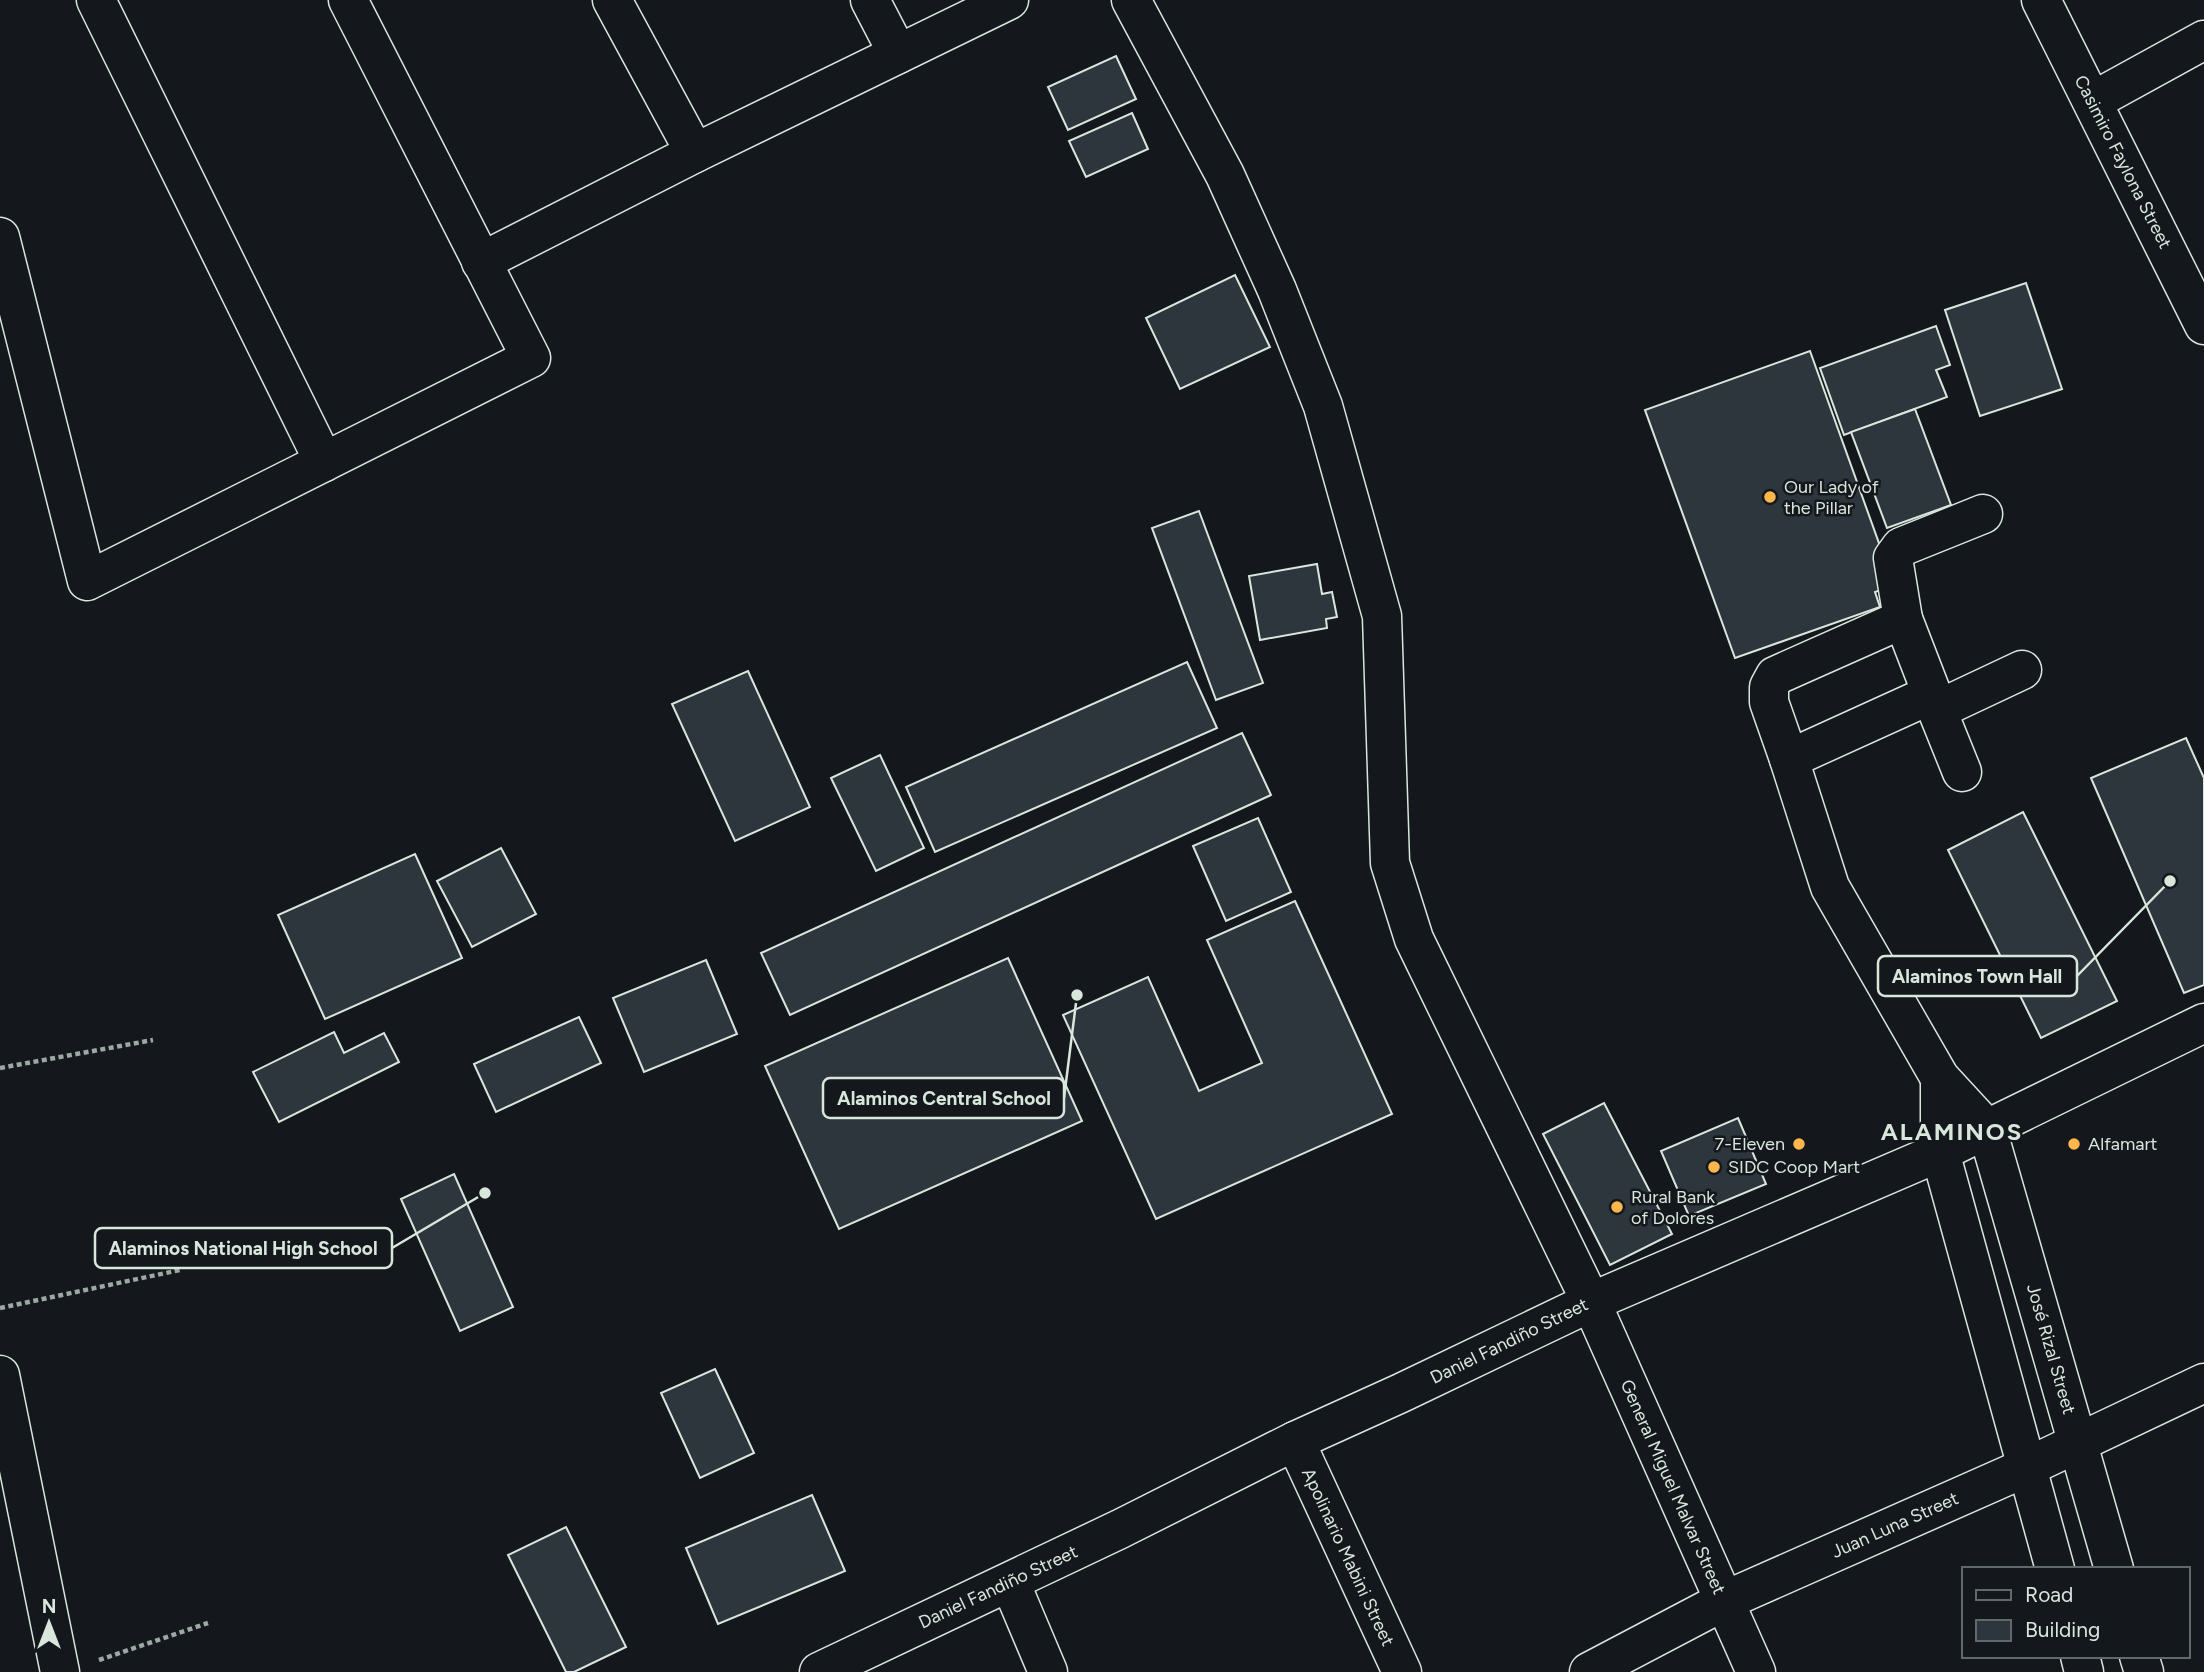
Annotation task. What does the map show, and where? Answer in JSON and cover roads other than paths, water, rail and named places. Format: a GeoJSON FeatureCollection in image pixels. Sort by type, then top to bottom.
{"type":"FeatureCollection","features":[{"type":"Feature","properties":{"kind":"street"},"geometry":{"type":"LineString","coordinates":[[96,0],[324,462]]}},
{"type":"Feature","properties":{"kind":"street"},"geometry":{"type":"LineString","coordinates":[[0,237],[87,581],[531,358],[348,0]]}},
{"type":"Feature","properties":{"kind":"street"},"geometry":{"type":"LineString","coordinates":[[612,0],[695,153]]}},
{"type":"Feature","properties":{"kind":"street"},"geometry":{"type":"LineString","coordinates":[[870,0],[898,54]]}},
{"type":"Feature","properties":{"kind":"street"},"geometry":{"type":"LineString","coordinates":[[481,262],[695,153],[1009,0]]}},
{"type":"Feature","properties":{"kind":"street","name":"General Miguel Malvar Street"},"geometry":{"type":"LineString","coordinates":[[1132,0],[1225,175],[1277,290],[1323,406],[1382,616],[1390,863],[1414,939],[1591,1302],[1756,1672]]}},
{"type":"Feature","properties":{"kind":"street","name":"Casimiro Faylona Street"},"geometry":{"type":"LineString","coordinates":[[2041,0],[2204,325]]}},
{"type":"Feature","properties":{"kind":"street"},"geometry":{"type":"LineString","coordinates":[[2093,101],[2204,40]]}},
{"type":"Feature","properties":{"kind":"street"},"geometry":{"type":"LineString","coordinates":[[1962,772],[1903,619],[1893,558],[1901,547],[1983,514]]}},
{"type":"Feature","properties":{"kind":"street"},"geometry":{"type":"LineString","coordinates":[[1903,619],[1775,676],[1769,687],[1769,702],[1830,887],[1940,1078],[1987,1129]]}},
{"type":"Feature","properties":{"kind":"street"},"geometry":{"type":"LineString","coordinates":[[1789,759],[2022,670]]}},
{"type":"Feature","properties":{"kind":"street","name":"Daniel Fandiño Street"},"geometry":{"type":"LineString","coordinates":[[820,1672],[1010,1582],[1295,1441],[1591,1302],[1940,1152],[2204,1023]]}},
{"type":"Feature","properties":{"kind":"street"},"geometry":{"type":"LineString","coordinates":[[1940,1078],[1940,1152],[2054,1567]]}},
{"type":"Feature","properties":{"kind":"street","name":"José Rizal Street"},"geometry":{"type":"LineString","coordinates":[[1987,1129],[2113,1567]]}},
{"type":"Feature","properties":{"kind":"street"},"geometry":{"type":"LineString","coordinates":[[0,1375],[75,1667]]}},
{"type":"Feature","properties":{"kind":"street","name":"Juan Luna Street"},"geometry":{"type":"LineString","coordinates":[[1589,1672],[1724,1601],[2026,1467],[2204,1383]]}},
{"type":"Feature","properties":{"kind":"street","name":"Apolinario Mabini Street"},"geometry":{"type":"LineString","coordinates":[[1295,1441],[1402,1672]]}},
{"type":"Feature","properties":{"kind":"street"},"geometry":{"type":"LineString","coordinates":[[1010,1582],[1048,1672]]}},
{"type":"Feature","properties":{"kind":"place","name":"Our Lady of the Pillar"},"geometry":{"type":"Point","coordinates":[1770,497]}},
{"type":"Feature","properties":{"kind":"place","name":"Alaminos Town Hall"},"geometry":{"type":"Point","coordinates":[2170,881]}},
{"type":"Feature","properties":{"kind":"place","name":"Alaminos Central School"},"geometry":{"type":"Point","coordinates":[1077,995]}},
{"type":"Feature","properties":{"kind":"place","name":"7-Eleven"},"geometry":{"type":"Point","coordinates":[1799,1144]}},
{"type":"Feature","properties":{"kind":"place","name":"Alfamart"},"geometry":{"type":"Point","coordinates":[2074,1144]}},
{"type":"Feature","properties":{"kind":"place","name":"SIDC Coop Mart"},"geometry":{"type":"Point","coordinates":[1714,1167]}},
{"type":"Feature","properties":{"kind":"place","name":"Alaminos National High School"},"geometry":{"type":"Point","coordinates":[485,1193]}},
{"type":"Feature","properties":{"kind":"place","name":"Rural Bank of Dolores"},"geometry":{"type":"Point","coordinates":[1617,1207]}},
{"type":"Feature","properties":{"kind":"district","name":"ALAMINOS"},"geometry":{"type":"Point","coordinates":[1952,1132]}}]}
